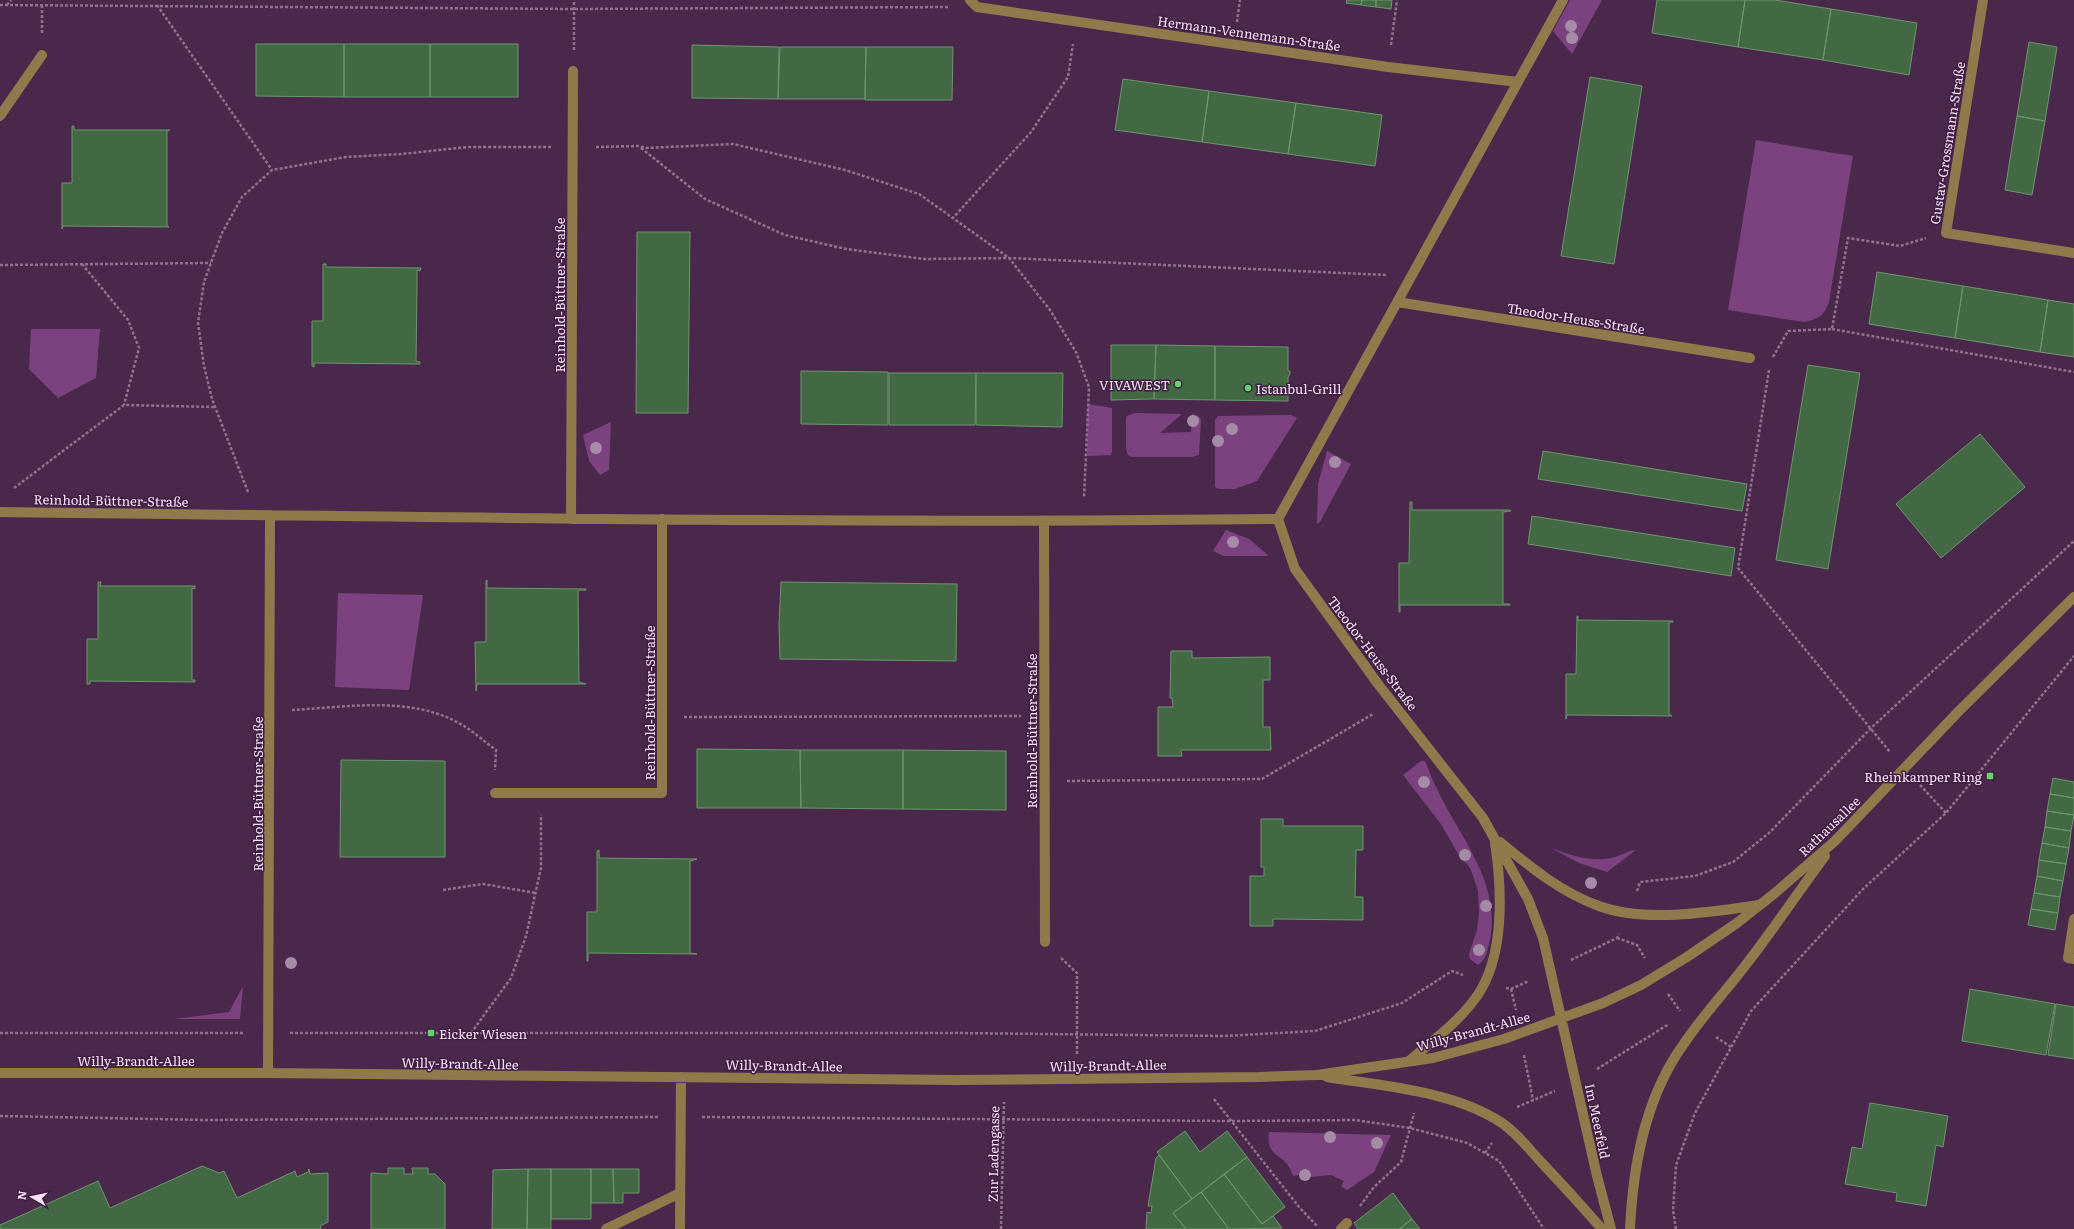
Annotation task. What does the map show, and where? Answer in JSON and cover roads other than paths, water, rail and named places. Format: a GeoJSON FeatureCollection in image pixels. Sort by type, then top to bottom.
{"type":"FeatureCollection","features":[{"type":"Feature","properties":{"kind":"street"},"geometry":{"type":"LineString","coordinates":[[1278,518],[1563,0]]}},
{"type":"Feature","properties":{"kind":"street","name":"Gustav-Grossmann-Straße"},"geometry":{"type":"LineString","coordinates":[[1983,0],[1946,233],[2074,253]]}},
{"type":"Feature","properties":{"kind":"street","name":"Hermann-Vennemann-Straße"},"geometry":{"type":"LineString","coordinates":[[974,3],[1077,21],[1388,67],[1518,82]]}},
{"type":"Feature","properties":{"kind":"street"},"geometry":{"type":"LineString","coordinates":[[0,116],[42,55]]}},
{"type":"Feature","properties":{"kind":"street","name":"Reinhold-Büttner-Straße"},"geometry":{"type":"LineString","coordinates":[[571,519],[574,71]]}},
{"type":"Feature","properties":{"kind":"street","name":"Theodor-Heuss-Straße"},"geometry":{"type":"LineString","coordinates":[[1397,302],[1750,358]]}},
{"type":"Feature","properties":{"kind":"street","name":"Reinhold-Büttner-Straße"},"geometry":{"type":"LineString","coordinates":[[0,512],[571,519],[1083,521],[1278,518]]}},
{"type":"Feature","properties":{"kind":"street","name":"Reinhold-Büttner-Straße"},"geometry":{"type":"LineString","coordinates":[[268,1073],[270,515]]}},
{"type":"Feature","properties":{"kind":"street","name":"Theodor-Heuss-Straße"},"geometry":{"type":"LineString","coordinates":[[1278,518],[1295,569],[1393,703],[1475,807],[1494,837],[1528,899],[1543,938],[1561,1019]]}},
{"type":"Feature","properties":{"kind":"street","name":"Reinhold-Büttner-Straße"},"geometry":{"type":"LineString","coordinates":[[495,793],[662,793],[662,519]]}},
{"type":"Feature","properties":{"kind":"street","name":"Reinhold-Büttner-Straße"},"geometry":{"type":"LineString","coordinates":[[1044,521],[1045,942]]}},
{"type":"Feature","properties":{"kind":"street","name":"Rathausallee"},"geometry":{"type":"LineString","coordinates":[[1561,1019],[1603,1003],[1641,985],[1687,957],[1759,905],[1835,841],[1959,711],[2074,597]]}},
{"type":"Feature","properties":{"kind":"street"},"geometry":{"type":"LineString","coordinates":[[1494,837],[1534,870],[1574,896],[1599,907],[1628,912],[1688,914],[1759,905]]}},
{"type":"Feature","properties":{"kind":"street"},"geometry":{"type":"LineString","coordinates":[[1409,1062],[1468,1008],[1485,982],[1494,951],[1500,911],[1500,876],[1494,837]]}},
{"type":"Feature","properties":{"kind":"street"},"geometry":{"type":"LineString","coordinates":[[1630,1229],[1632,1192],[1639,1148],[1651,1106],[1664,1078],[1682,1046],[1704,1016],[1748,962],[1835,841]]}},
{"type":"Feature","properties":{"kind":"street"},"geometry":{"type":"LineString","coordinates":[[2074,919],[2068,958],[2074,959]]}},
{"type":"Feature","properties":{"kind":"street","name":"Willy-Brandt-Allee"},"geometry":{"type":"LineString","coordinates":[[0,1073],[268,1073],[1004,1080],[1317,1075],[1433,1058],[1504,1039],[1561,1019]]}},
{"type":"Feature","properties":{"kind":"street","name":"Im Meerfeld"},"geometry":{"type":"LineString","coordinates":[[1561,1019],[1597,1176],[1611,1229]]}},
{"type":"Feature","properties":{"kind":"street"},"geometry":{"type":"LineString","coordinates":[[1317,1075],[1420,1092],[1476,1109],[1504,1124],[1602,1229]]}},
{"type":"Feature","properties":{"kind":"street"},"geometry":{"type":"LineString","coordinates":[[680,1229],[681,1077]]}},
{"type":"Feature","properties":{"kind":"street"},"geometry":{"type":"LineString","coordinates":[[606,1229],[680,1193]]}},
{"type":"Feature","properties":{"kind":"place","name":"VIVAWEST"},"geometry":{"type":"Point","coordinates":[1178,384]}},
{"type":"Feature","properties":{"kind":"place","name":"Istanbul-Grill"},"geometry":{"type":"Point","coordinates":[1248,388]}},
{"type":"Feature","properties":{"kind":"place","name":"Rheinkamper Ring"},"geometry":{"type":"Point","coordinates":[1990,776]}},
{"type":"Feature","properties":{"kind":"place","name":"Eicker Wiesen"},"geometry":{"type":"Point","coordinates":[431,1033]}}]}
